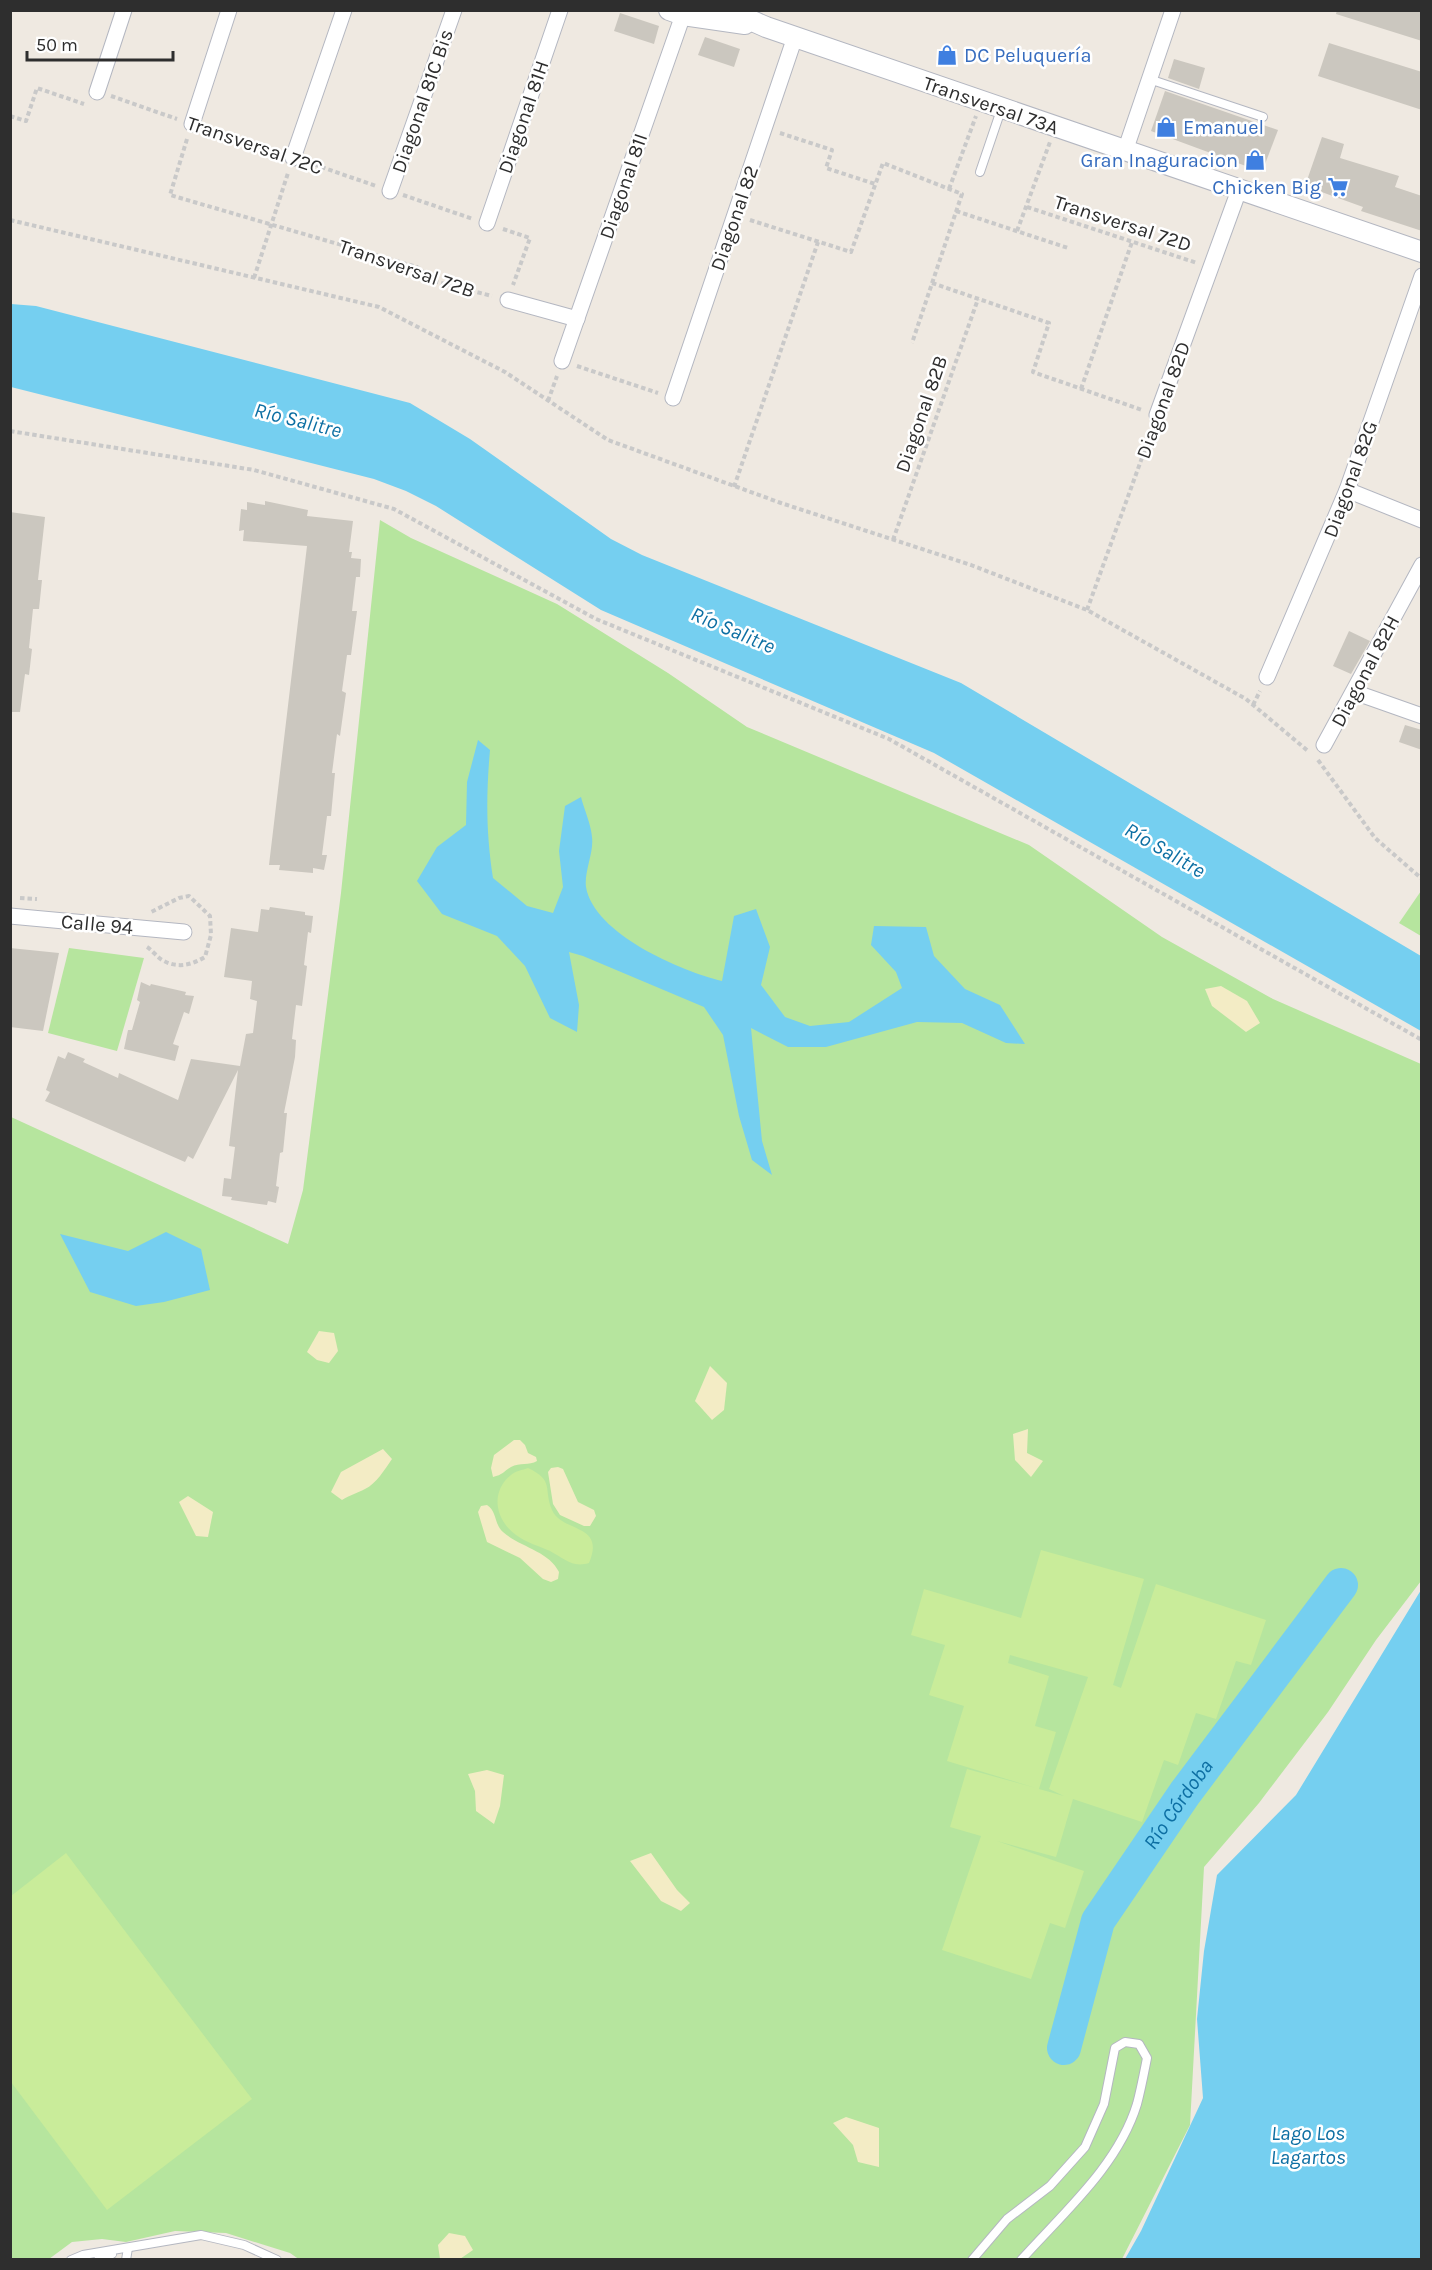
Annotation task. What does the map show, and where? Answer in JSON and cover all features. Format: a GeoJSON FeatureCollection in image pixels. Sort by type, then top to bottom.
{"type":"FeatureCollection","features":[{"type":"Feature","properties":{"kind":"street"},"geometry":{"type":"LineString","coordinates":[[97,92],[124,10]]}},
{"type":"Feature","properties":{"kind":"street"},"geometry":{"type":"LineString","coordinates":[[192,124],[229,10]]}},
{"type":"Feature","properties":{"kind":"street"},"geometry":{"type":"LineString","coordinates":[[293,158],[344,10]]}},
{"type":"Feature","properties":{"kind":"street","name":"Diagonal 81C Bis"},"geometry":{"type":"LineString","coordinates":[[390,191],[454,10]]}},
{"type":"Feature","properties":{"kind":"street","name":"Diagonal 81H"},"geometry":{"type":"LineString","coordinates":[[487,223],[560,10]]}},
{"type":"Feature","properties":{"kind":"street","name":"Transversal 73A"},"geometry":{"type":"LineString","coordinates":[[728,10],[766,27],[1422,252]]}},
{"type":"Feature","properties":{"kind":"street"},"geometry":{"type":"LineString","coordinates":[[1125,151],[1173,10]]}},
{"type":"Feature","properties":{"kind":"street","name":"Transversal 73A"},"geometry":{"type":"LineString","coordinates":[[678,12],[766,27]]}},
{"type":"Feature","properties":{"kind":"street","name":"Diagonal 81I"},"geometry":{"type":"LineString","coordinates":[[562,361],[678,12]]}},
{"type":"Feature","properties":{"kind":"street","name":"Diagonal 82"},"geometry":{"type":"LineString","coordinates":[[673,398],[795,37]]}},
{"type":"Feature","properties":{"kind":"street","name":"Diagonal 82D"},"geometry":{"type":"LineString","coordinates":[[1157,415],[1239,190]]}},
{"type":"Feature","properties":{"kind":"street","name":"Diagonal 82G"},"geometry":{"type":"LineString","coordinates":[[1267,677],[1347,490],[1422,276]]}},
{"type":"Feature","properties":{"kind":"street"},"geometry":{"type":"LineString","coordinates":[[508,300],[577,319]]}},
{"type":"Feature","properties":{"kind":"street"},"geometry":{"type":"LineString","coordinates":[[1347,490],[1422,520]]}},
{"type":"Feature","properties":{"kind":"street","name":"Diagonal 82H"},"geometry":{"type":"LineString","coordinates":[[1324,745],[1422,565]]}},
{"type":"Feature","properties":{"kind":"street"},"geometry":{"type":"LineString","coordinates":[[1354,692],[1422,716]]}},
{"type":"Feature","properties":{"kind":"street","name":"Calle 94"},"geometry":{"type":"LineString","coordinates":[[10,916],[184,932]]}},
{"type":"Feature","properties":{"kind":"lane"},"geometry":{"type":"LineString","coordinates":[[1149,79],[1263,117]]}},
{"type":"Feature","properties":{"kind":"lane"},"geometry":{"type":"LineString","coordinates":[[980,172],[1002,109]]}},
{"type":"Feature","properties":{"kind":"lane"},"geometry":{"type":"LineString","coordinates":[[976,2258],[1007,2219],[1050,2186],[1085,2147],[1104,2104],[1115,2048],[1125,2042],[1139,2044],[1147,2058],[1137,2105],[1118,2145],[1094,2180],[1021,2259]]}},
{"type":"Feature","properties":{"kind":"lane"},"geometry":{"type":"LineString","coordinates":[[71,2259],[201,2235],[244,2245],[277,2259]]}},
{"type":"Feature","properties":{"kind":"lane"},"geometry":{"type":"LineString","coordinates":[[98,2259],[128,2248]]}},
{"type":"Feature","properties":{"kind":"lane"},"geometry":{"type":"LineString","coordinates":[[126,2259],[128,2248]]}},
{"type":"Feature","properties":{"kind":"path"},"geometry":{"type":"LineString","coordinates":[[10,116],[26,122],[37,88],[92,106],[97,92]]}},
{"type":"Feature","properties":{"kind":"path","name":"Transversal 72C"},"geometry":{"type":"LineString","coordinates":[[97,92],[530,238],[508,300]]}},
{"type":"Feature","properties":{"kind":"path"},"geometry":{"type":"LineString","coordinates":[[950,189],[981,101]]}},
{"type":"Feature","properties":{"kind":"path","name":"Transversal 72B"},"geometry":{"type":"LineString","coordinates":[[192,124],[170,195],[417,267],[437,282],[508,300]]}},
{"type":"Feature","properties":{"kind":"path"},"geometry":{"type":"LineString","coordinates":[[1017,231],[1055,127]]}},
{"type":"Feature","properties":{"kind":"path"},"geometry":{"type":"LineString","coordinates":[[765,128],[832,150],[826,168],[875,183]]}},
{"type":"Feature","properties":{"kind":"path"},"geometry":{"type":"LineString","coordinates":[[254,278],[293,158]]}},
{"type":"Feature","properties":{"kind":"path"},"geometry":{"type":"LineString","coordinates":[[735,215],[851,252],[883,163],[962,194],[912,343]]}},
{"type":"Feature","properties":{"kind":"path","name":"Transversal 72D"},"geometry":{"type":"LineString","coordinates":[[1027,207],[1211,268]]}},
{"type":"Feature","properties":{"kind":"path","name":"Transversal 72D"},"geometry":{"type":"LineString","coordinates":[[956,211],[1068,248]]}},
{"type":"Feature","properties":{"kind":"path"},"geometry":{"type":"LineString","coordinates":[[10,220],[379,307],[505,372],[608,440],[734,487],[971,565],[1087,610],[1246,699],[1317,758],[1375,838],[1422,879]]}},
{"type":"Feature","properties":{"kind":"path"},"geometry":{"type":"LineString","coordinates":[[734,487],[818,242]]}},
{"type":"Feature","properties":{"kind":"path"},"geometry":{"type":"LineString","coordinates":[[1080,388],[1132,242]]}},
{"type":"Feature","properties":{"kind":"path"},"geometry":{"type":"LineString","coordinates":[[932,283],[1049,323],[1033,372],[1157,415]]}},
{"type":"Feature","properties":{"kind":"path","name":"Diagonal 82B"},"geometry":{"type":"LineString","coordinates":[[893,540],[978,299]]}},
{"type":"Feature","properties":{"kind":"path"},"geometry":{"type":"LineString","coordinates":[[548,401],[562,361],[673,398]]}},
{"type":"Feature","properties":{"kind":"path","name":"Diagonal 82D"},"geometry":{"type":"LineString","coordinates":[[1087,610],[1157,415]]}},
{"type":"Feature","properties":{"kind":"path"},"geometry":{"type":"LineString","coordinates":[[10,431],[254,470],[394,509],[596,619],[889,739],[1422,1040]]}},
{"type":"Feature","properties":{"kind":"green space"},"geometry":{"type":"Polygon","coordinates":[[[380,520],[411,538],[557,604],[668,673],[747,727],[1029,845],[1162,937],[1273,999],[1421,1064],[1421,1581],[1376,1640],[1328,1712],[1259,1803],[1204,1867],[1190,2125],[1122,2259],[300,2260],[290,2253],[226,2233],[175,2231],[126,2242],[102,2239],[72,2242],[49,2259],[11,2260],[11,1117],[288,1244],[303,1190],[341,893],[380,520]]]}},
{"type":"Feature","properties":{"kind":"green space"},"geometry":{"type":"Polygon","coordinates":[[[1421,891],[1421,936],[1399,923],[1421,891]]]}},
{"type":"Feature","properties":{"kind":"green space"},"geometry":{"type":"Polygon","coordinates":[[[69,948],[144,958],[117,1051],[48,1033],[69,948]]]}},
{"type":"Feature","properties":{"kind":"green space"},"geometry":{"type":"Polygon","coordinates":[[[528,1468],[545,1481],[549,1502],[557,1517],[581,1530],[592,1541],[593,1550],[589,1563],[569,1562],[520,1538],[503,1522],[498,1506],[500,1489],[513,1474],[528,1468]]]}},
{"type":"Feature","properties":{"kind":"green space"},"geometry":{"type":"Polygon","coordinates":[[[1041,1550],[1144,1579],[1113,1685],[1121,1688],[1156,1584],[1266,1620],[1251,1665],[1236,1661],[1216,1719],[1196,1713],[1178,1765],[1164,1760],[1142,1822],[1073,1799],[1056,1857],[997,1841],[1084,1871],[1065,1928],[1050,1923],[1031,1979],[942,1950],[981,1836],[950,1827],[967,1769],[1036,1788],[947,1761],[964,1706],[929,1695],[945,1645],[911,1635],[924,1589],[1021,1618],[1041,1550]],[[1010,1655],[1008,1663],[1049,1676],[1035,1726],[1056,1732],[1039,1789],[1064,1796],[1049,1789],[1088,1677],[1010,1655]]]}},
{"type":"Feature","properties":{"kind":"green space"},"geometry":{"type":"Polygon","coordinates":[[[66,1853],[252,2099],[107,2210],[11,2082],[11,1896],[66,1853]]]}},
{"type":"Feature","properties":{"kind":"sand"},"geometry":{"type":"Polygon","coordinates":[[[1221,986],[1247,1001],[1260,1023],[1246,1032],[1212,1006],[1205,989],[1221,986]]]}},
{"type":"Feature","properties":{"kind":"sand"},"geometry":{"type":"Polygon","coordinates":[[[319,1331],[334,1333],[338,1351],[329,1363],[317,1360],[307,1352],[319,1331]]]}},
{"type":"Feature","properties":{"kind":"sand"},"geometry":{"type":"Polygon","coordinates":[[[710,1366],[727,1383],[724,1410],[712,1420],[695,1401],[710,1366]]]}},
{"type":"Feature","properties":{"kind":"sand"},"geometry":{"type":"Polygon","coordinates":[[[1028,1429],[1027,1453],[1043,1461],[1031,1477],[1015,1460],[1013,1434],[1028,1429]]]}},
{"type":"Feature","properties":{"kind":"sand"},"geometry":{"type":"Polygon","coordinates":[[[514,1440],[520,1440],[528,1453],[536,1457],[537,1461],[514,1466],[493,1477],[491,1468],[494,1455],[514,1440]]]}},
{"type":"Feature","properties":{"kind":"sand"},"geometry":{"type":"Polygon","coordinates":[[[383,1449],[392,1459],[373,1484],[342,1500],[331,1492],[341,1472],[383,1449]]]}},
{"type":"Feature","properties":{"kind":"sand"},"geometry":{"type":"Polygon","coordinates":[[[551,1468],[563,1469],[578,1502],[594,1510],[596,1516],[590,1526],[584,1526],[560,1515],[553,1504],[548,1472],[551,1468]]]}},
{"type":"Feature","properties":{"kind":"sand"},"geometry":{"type":"Polygon","coordinates":[[[188,1496],[213,1512],[208,1537],[196,1536],[179,1502],[188,1496]]]}},
{"type":"Feature","properties":{"kind":"sand"},"geometry":{"type":"Polygon","coordinates":[[[487,1505],[503,1532],[548,1559],[559,1572],[558,1579],[551,1582],[543,1579],[520,1558],[487,1542],[478,1512],[481,1506],[487,1505]]]}},
{"type":"Feature","properties":{"kind":"sand"},"geometry":{"type":"Polygon","coordinates":[[[487,1770],[504,1775],[500,1806],[494,1824],[476,1811],[475,1791],[468,1774],[487,1770]]]}},
{"type":"Feature","properties":{"kind":"sand"},"geometry":{"type":"Polygon","coordinates":[[[651,1853],[677,1890],[690,1903],[681,1911],[661,1901],[630,1861],[651,1853]]]}},
{"type":"Feature","properties":{"kind":"sand"},"geometry":{"type":"Polygon","coordinates":[[[846,2117],[879,2128],[879,2167],[858,2162],[853,2145],[833,2123],[846,2117]]]}},
{"type":"Feature","properties":{"kind":"sand"},"geometry":{"type":"Polygon","coordinates":[[[449,2233],[465,2236],[473,2250],[460,2259],[440,2259],[438,2245],[449,2233]]]}},
{"type":"Feature","properties":{"kind":"water","name":"Río Salitre"},"geometry":{"type":"Polygon","coordinates":[[[11,304],[36,306],[410,403],[470,439],[611,539],[642,555],[961,683],[1421,956],[1421,1031],[934,753],[601,610],[436,506],[406,491],[374,479],[11,387],[11,304]]]}},
{"type":"Feature","properties":{"kind":"water"},"geometry":{"type":"Polygon","coordinates":[[[478,740],[490,750],[487,814],[493,878],[527,906],[553,913],[563,887],[559,851],[565,806],[581,797],[592,837],[586,887],[592,904],[622,935],[642,948],[685,969],[722,981],[734,916],[756,909],[770,947],[761,985],[785,1017],[810,1026],[849,1022],[902,988],[896,972],[871,945],[874,926],[926,927],[934,956],[965,989],[1000,1005],[1025,1044],[1006,1043],[962,1023],[917,1022],[826,1047],[788,1047],[751,1028],[762,1141],[772,1175],[752,1160],[739,1116],[723,1035],[704,1007],[569,952],[579,1005],[577,1032],[550,1018],[525,966],[497,936],[442,914],[417,881],[437,847],[466,825],[467,782],[478,740]]]}},
{"type":"Feature","properties":{"kind":"water"},"geometry":{"type":"Polygon","coordinates":[[[166,1232],[201,1249],[210,1290],[164,1302],[136,1306],[90,1292],[60,1234],[128,1251],[166,1232]]]}},
{"type":"Feature","properties":{"kind":"water","name":"Lago Los Lagartos"},"geometry":{"type":"Polygon","coordinates":[[[1421,1590],[1421,2259],[1125,2259],[1141,2231],[1203,2098],[1197,2019],[1204,1951],[1217,1875],[1296,1795],[1421,1590]]]}},
{"type":"Feature","properties":{"kind":"building"},"geometry":{"type":"Polygon","coordinates":[[[1337,10],[1422,10],[1422,41],[1336,14],[1337,10]]]}},
{"type":"Feature","properties":{"kind":"building"},"geometry":{"type":"Polygon","coordinates":[[[620,13],[659,26],[654,44],[614,31],[620,13]]]}},
{"type":"Feature","properties":{"kind":"building"},"geometry":{"type":"Polygon","coordinates":[[[705,37],[740,49],[734,67],[698,55],[705,37]]]}},
{"type":"Feature","properties":{"kind":"building"},"geometry":{"type":"Polygon","coordinates":[[[1329,43],[1422,72],[1422,110],[1318,76],[1329,43]]]}},
{"type":"Feature","properties":{"kind":"building"},"geometry":{"type":"Polygon","coordinates":[[[1174,59],[1205,68],[1199,89],[1168,78],[1174,59]]]}},
{"type":"Feature","properties":{"kind":"building"},"geometry":{"type":"Polygon","coordinates":[[[1165,91],[1278,130],[1262,172],[1151,131],[1165,91]]]}},
{"type":"Feature","properties":{"kind":"building"},"geometry":{"type":"Polygon","coordinates":[[[1322,137],[1344,144],[1340,158],[1399,176],[1395,187],[1422,196],[1422,231],[1361,211],[1363,207],[1305,186],[1322,137]]]}},
{"type":"Feature","properties":{"kind":"building"},"geometry":{"type":"Polygon","coordinates":[[[265,501],[308,510],[307,516],[353,521],[349,552],[352,552],[351,558],[361,559],[360,577],[356,577],[352,611],[357,611],[351,655],[347,655],[342,691],[346,693],[332,773],[335,773],[331,816],[327,816],[322,855],[327,855],[324,870],[313,868],[313,873],[279,870],[280,865],[269,865],[307,546],[243,541],[244,530],[239,531],[241,509],[247,510],[247,502],[265,505],[265,501]]]}},
{"type":"Feature","properties":{"kind":"building"},"geometry":{"type":"Polygon","coordinates":[[[10,512],[45,517],[38,580],[42,580],[39,609],[33,609],[29,675],[25,674],[20,712],[10,712],[10,512]]]}},
{"type":"Feature","properties":{"kind":"building"},"geometry":{"type":"Polygon","coordinates":[[[1349,631],[1370,641],[1351,674],[1333,666],[1349,631]]]}},
{"type":"Feature","properties":{"kind":"building"},"geometry":{"type":"Polygon","coordinates":[[[1405,725],[1422,730],[1422,750],[1399,742],[1405,725]]]}},
{"type":"Feature","properties":{"kind":"building"},"geometry":{"type":"Polygon","coordinates":[[[270,907],[305,912],[305,915],[313,916],[311,933],[308,932],[302,1006],[296,1005],[292,1039],[296,1040],[295,1057],[284,1113],[287,1113],[283,1152],[280,1153],[276,1186],[279,1187],[276,1203],[268,1201],[267,1205],[231,1200],[232,1197],[222,1196],[224,1178],[231,1179],[235,1147],[229,1146],[238,1070],[193,1159],[188,1156],[185,1162],[45,1101],[50,1092],[46,1090],[58,1056],[65,1059],[68,1052],[85,1059],[83,1062],[118,1078],[119,1073],[178,1100],[191,1059],[240,1066],[246,1034],[253,1033],[257,1001],[250,999],[252,981],[224,977],[231,928],[258,932],[261,909],[269,910],[270,907]]]}},
{"type":"Feature","properties":{"kind":"building"},"geometry":{"type":"Polygon","coordinates":[[[10,948],[59,953],[43,1031],[10,1027],[10,948]]]}},
{"type":"Feature","properties":{"kind":"building"},"geometry":{"type":"Polygon","coordinates":[[[141,982],[150,986],[151,984],[186,992],[185,995],[194,996],[189,1014],[184,1012],[173,1044],[179,1046],[175,1061],[124,1049],[128,1030],[132,1030],[140,1002],[137,1000],[141,982]]]}},
{"type":"Feature","properties":{"kind":"waterway","name":"Río Córdoba"},"geometry":{"type":"LineString","coordinates":[[1064,2048],[1098,1921],[1185,1793],[1341,1585]]}},
{"type":"Feature","properties":{"kind":"place","name":"DC Peluquería"},"geometry":{"type":"Point","coordinates":[947,55]}},
{"type":"Feature","properties":{"kind":"place","name":"Emanuel"},"geometry":{"type":"Point","coordinates":[1166,127]}},
{"type":"Feature","properties":{"kind":"place","name":"Gran Inaguracion"},"geometry":{"type":"Point","coordinates":[1255,160]}},
{"type":"Feature","properties":{"kind":"place","name":"Chicken Big"},"geometry":{"type":"Point","coordinates":[1338,187]}}]}
